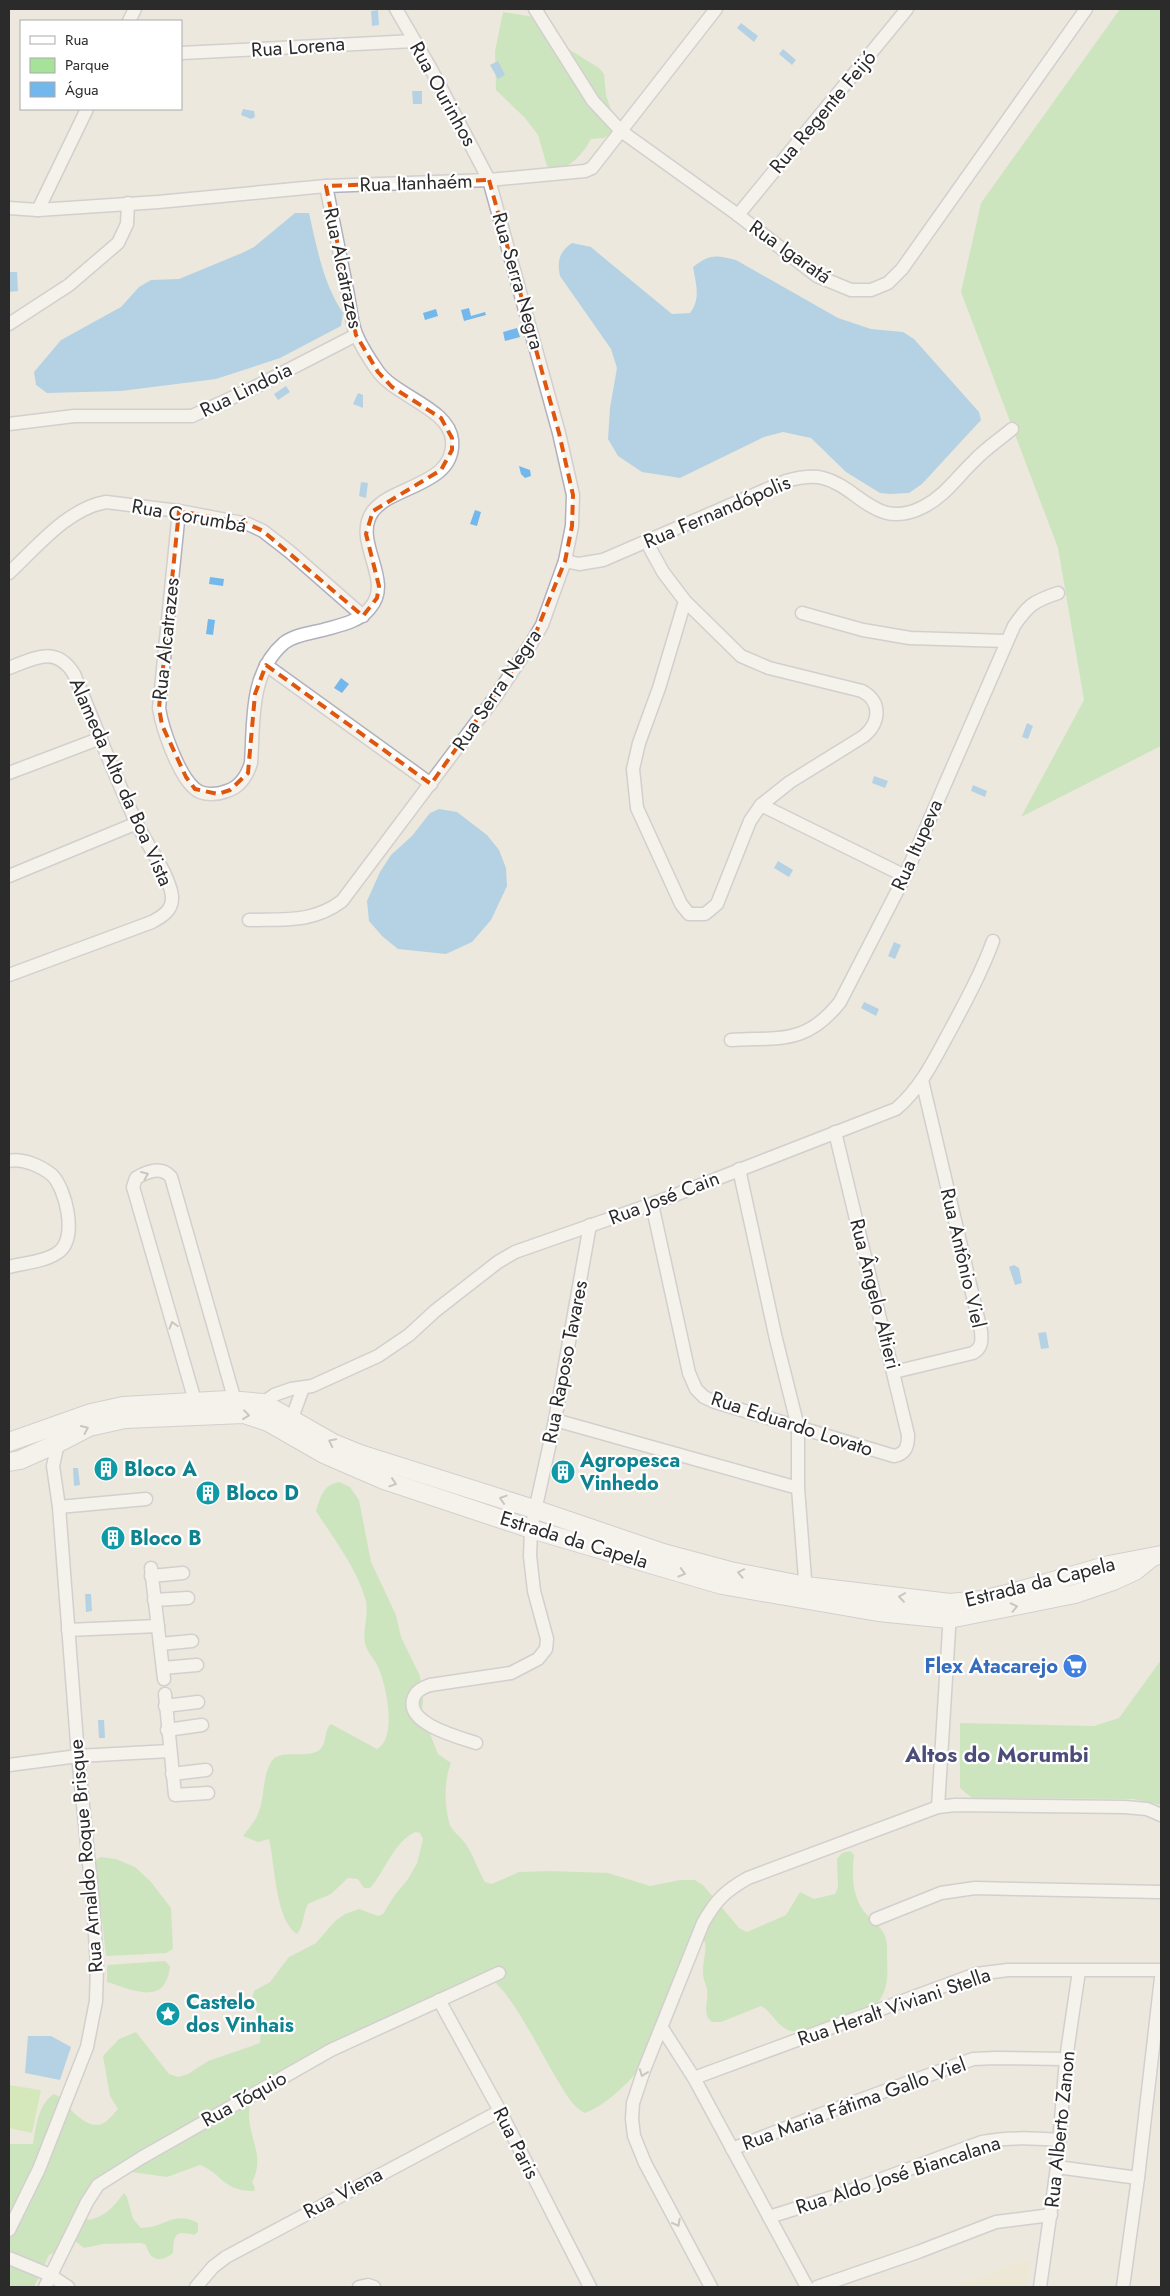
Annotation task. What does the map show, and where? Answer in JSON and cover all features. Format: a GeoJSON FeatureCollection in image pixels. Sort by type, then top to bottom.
{"type":"FeatureCollection","features":[{"type":"Feature","properties":{"kind":"main road","name":"Estrada da Capela"},"geometry":{"type":"LineString","coordinates":[[9,1462],[37,1452],[55,1435],[91,1413],[123,1406],[195,1401],[263,1403],[289,1416],[333,1443],[360,1454],[537,1510],[662,1553],[806,1592]]}},
{"type":"Feature","properties":{"kind":"main road","name":"Estrada da Capela"},"geometry":{"type":"LineString","coordinates":[[9,1442],[31,1435],[55,1435],[125,1419],[156,1416],[244,1414],[256,1417],[289,1416],[324,1454],[384,1480],[532,1529],[722,1585],[806,1592],[950,1611],[981,1600],[1132,1559],[1156,1557]]}},
{"type":"Feature","properties":{"kind":"street","name":"Rua Ourinhos"},"geometry":{"type":"LineString","coordinates":[[396,9],[489,180]]}},
{"type":"Feature","properties":{"kind":"street","name":"Rua Itanhaém"},"geometry":{"type":"LineString","coordinates":[[9,208],[38,210],[326,186],[489,180],[586,171],[592,168],[716,9]]}},
{"type":"Feature","properties":{"kind":"street","name":"Rua Regente Feijó"},"geometry":{"type":"LineString","coordinates":[[738,215],[907,9]]}},
{"type":"Feature","properties":{"kind":"street","name":"Rua Igaratá"},"geometry":{"type":"LineString","coordinates":[[538,10],[593,101],[621,131],[738,215],[817,276],[851,290],[871,290],[888,283],[902,269],[1086,9]]}},
{"type":"Feature","properties":{"kind":"street","name":"Rua Lorena"},"geometry":{"type":"LineString","coordinates":[[182,53],[414,41]]}},
{"type":"Feature","properties":{"kind":"street"},"geometry":{"type":"LineString","coordinates":[[38,210],[87,110]]}},
{"type":"Feature","properties":{"kind":"street","name":"Rua Serra Negra"},"geometry":{"type":"LineString","coordinates":[[249,920],[312,918],[328,912],[342,901],[496,696],[532,642],[542,624],[565,561],[572,526],[573,495],[540,359],[489,180]]}},
{"type":"Feature","properties":{"kind":"street","name":"Rua Alcatrazes"},"geometry":{"type":"LineString","coordinates":[[179,511],[159,708],[162,725],[186,777],[195,790],[205,794],[218,794],[230,790],[240,783],[248,773],[251,763],[255,694],[266,665],[285,643],[298,636],[363,616],[377,598],[379,586],[366,534],[368,522],[373,511],[382,503],[441,470],[448,461],[452,450],[452,438],[448,427],[441,418],[392,387],[378,372],[356,335],[326,186]]}},
{"type":"Feature","properties":{"kind":"street"},"geometry":{"type":"LineString","coordinates":[[9,324],[69,285],[118,243],[127,224],[128,203]]}},
{"type":"Feature","properties":{"kind":"street","name":"Rua Lindoia"},"geometry":{"type":"LineString","coordinates":[[9,424],[74,416],[192,416],[235,397],[356,335]]}},
{"type":"Feature","properties":{"kind":"street","name":"Rua Fernandópolis"},"geometry":{"type":"LineString","coordinates":[[565,561],[579,564],[603,560],[786,481],[802,477],[823,478],[841,486],[870,507],[889,512],[907,513],[922,508],[942,496],[974,460],[1012,429]]}},
{"type":"Feature","properties":{"kind":"street","name":"Rua Corumbá"},"geometry":{"type":"LineString","coordinates":[[9,573],[78,511],[94,504],[106,502],[179,511],[248,524],[263,531],[290,552],[363,616]]}},
{"type":"Feature","properties":{"kind":"street"},"geometry":{"type":"LineString","coordinates":[[646,541],[663,572],[685,601],[741,656],[769,668],[862,691],[870,695],[875,702],[877,713],[872,730],[790,782],[761,805],[750,821],[717,904],[705,914],[689,914],[673,888],[637,808],[633,769],[639,742],[659,688],[685,601]]}},
{"type":"Feature","properties":{"kind":"street","name":"Rua Itupeva"},"geometry":{"type":"LineString","coordinates":[[731,1040],[792,1037],[813,1029],[827,1018],[840,1002],[904,876],[1006,642],[1026,608],[1036,600],[1058,593]]}},
{"type":"Feature","properties":{"kind":"street"},"geometry":{"type":"LineString","coordinates":[[802,613],[863,630],[910,638],[1006,642]]}},
{"type":"Feature","properties":{"kind":"street","name":"Alameda Alto da Boa Vista"},"geometry":{"type":"LineString","coordinates":[[9,668],[43,656],[56,656],[63,660],[74,674],[137,823],[168,882],[172,896],[172,905],[168,911],[152,922],[9,975]]}},
{"type":"Feature","properties":{"kind":"street"},"geometry":{"type":"LineString","coordinates":[[266,665],[431,784]]}},
{"type":"Feature","properties":{"kind":"street"},"geometry":{"type":"LineString","coordinates":[[9,773],[101,738]]}},
{"type":"Feature","properties":{"kind":"street"},"geometry":{"type":"LineString","coordinates":[[761,805],[904,876]]}},
{"type":"Feature","properties":{"kind":"street"},"geometry":{"type":"LineString","coordinates":[[9,876],[137,823]]}},
{"type":"Feature","properties":{"kind":"street","name":"Rua José Cain"},"geometry":{"type":"LineString","coordinates":[[263,1403],[288,1390],[303,1388],[378,1356],[409,1335],[435,1311],[491,1267],[515,1252],[652,1204],[896,1109],[909,1098],[922,1080],[984,966],[993,941]]}},
{"type":"Feature","properties":{"kind":"street","name":"Rua Antônio Viel"},"geometry":{"type":"LineString","coordinates":[[894,1372],[973,1353],[978,1350],[982,1343],[981,1331],[922,1080]]}},
{"type":"Feature","properties":{"kind":"street","name":"Rua Ângelo Altieri"},"geometry":{"type":"LineString","coordinates":[[835,1132],[908,1434],[908,1444],[901,1454]]}},
{"type":"Feature","properties":{"kind":"street"},"geometry":{"type":"LineString","coordinates":[[9,1161],[27,1162],[52,1176],[59,1185],[64,1199],[70,1227],[68,1241],[57,1253],[9,1267]]}},
{"type":"Feature","properties":{"kind":"street"},"geometry":{"type":"LineString","coordinates":[[739,1169],[776,1339],[798,1427],[798,1488],[806,1592]]}},
{"type":"Feature","properties":{"kind":"street"},"geometry":{"type":"LineString","coordinates":[[195,1401],[133,1187],[136,1178],[158,1170],[166,1172],[172,1178],[235,1401]]}},
{"type":"Feature","properties":{"kind":"street","name":"Rua Eduardo Lovato"},"geometry":{"type":"LineString","coordinates":[[652,1204],[676,1320],[689,1374],[696,1389],[704,1397],[715,1402],[894,1456],[901,1454]]}},
{"type":"Feature","properties":{"kind":"street","name":"Rua Raposo Tavares"},"geometry":{"type":"LineString","coordinates":[[476,1743],[446,1733],[425,1723],[413,1712],[414,1696],[420,1689],[430,1685],[511,1674],[538,1659],[546,1649],[548,1639],[534,1591],[530,1556],[532,1529],[555,1420],[590,1225]]}},
{"type":"Feature","properties":{"kind":"street"},"geometry":{"type":"LineString","coordinates":[[289,1416],[303,1388]]}},
{"type":"Feature","properties":{"kind":"street"},"geometry":{"type":"LineString","coordinates":[[288,1390],[291,1397],[289,1416]]}},
{"type":"Feature","properties":{"kind":"street"},"geometry":{"type":"LineString","coordinates":[[555,1420],[798,1488]]}},
{"type":"Feature","properties":{"kind":"street"},"geometry":{"type":"LineString","coordinates":[[31,1435],[37,1452],[52,1466]]}},
{"type":"Feature","properties":{"kind":"street","name":"Rua Arnaldo Roque Brisque"},"geometry":{"type":"LineString","coordinates":[[9,2230],[39,2169],[87,2046],[96,2001],[98,1966],[87,1830],[78,1756],[59,1507],[52,1466],[55,1435]]}},
{"type":"Feature","properties":{"kind":"street"},"geometry":{"type":"LineString","coordinates":[[59,1507],[146,1499]]}},
{"type":"Feature","properties":{"kind":"street"},"geometry":{"type":"LineString","coordinates":[[183,1573],[151,1572],[163,1673],[197,1665]]}},
{"type":"Feature","properties":{"kind":"street"},"geometry":{"type":"LineString","coordinates":[[154,1600],[188,1598]]}},
{"type":"Feature","properties":{"kind":"street"},"geometry":{"type":"LineString","coordinates":[[938,1807],[950,1611]]}},
{"type":"Feature","properties":{"kind":"street"},"geometry":{"type":"LineString","coordinates":[[68,1630],[158,1626]]}},
{"type":"Feature","properties":{"kind":"street"},"geometry":{"type":"LineString","coordinates":[[160,1644],[192,1641]]}},
{"type":"Feature","properties":{"kind":"street"},"geometry":{"type":"LineString","coordinates":[[198,1702],[165,1700],[167,1730],[175,1795],[208,1793]]}},
{"type":"Feature","properties":{"kind":"street"},"geometry":{"type":"LineString","coordinates":[[167,1730],[202,1725]]}},
{"type":"Feature","properties":{"kind":"street"},"geometry":{"type":"LineString","coordinates":[[9,1765],[78,1756],[170,1751]]}},
{"type":"Feature","properties":{"kind":"street"},"geometry":{"type":"LineString","coordinates":[[172,1774],[206,1770]]}},
{"type":"Feature","properties":{"kind":"street"},"geometry":{"type":"LineString","coordinates":[[711,2287],[645,2163],[634,2136],[632,2119],[633,2103],[703,1923],[715,1902],[729,1888],[748,1878],[938,1807],[1004,1805],[1125,1807],[1147,1809],[1161,1815]]}},
{"type":"Feature","properties":{"kind":"street"},"geometry":{"type":"LineString","coordinates":[[876,1919],[952,1890],[975,1888],[1161,1892]]}},
{"type":"Feature","properties":{"kind":"street","name":"Rua Heralt Viviani Stella"},"geometry":{"type":"LineString","coordinates":[[694,2078],[976,1974],[1008,1970],[1161,1970]]}},
{"type":"Feature","properties":{"kind":"street","name":"Rua Alberto Zanon"},"geometry":{"type":"LineString","coordinates":[[1040,2287],[1057,2167],[1066,2059],[1079,1971]]}},
{"type":"Feature","properties":{"kind":"street","name":"Rua Tóquio"},"geometry":{"type":"LineString","coordinates":[[45,2287],[87,2202],[98,2186],[141,2158],[331,2050],[499,1973]]}},
{"type":"Feature","properties":{"kind":"street"},"geometry":{"type":"LineString","coordinates":[[1123,2287],[1138,2178],[1161,1978]]}},
{"type":"Feature","properties":{"kind":"street","name":"Rua Paris"},"geometry":{"type":"LineString","coordinates":[[439,2000],[500,2111],[590,2287]]}},
{"type":"Feature","properties":{"kind":"street"},"geometry":{"type":"LineString","coordinates":[[662,2028],[694,2078],[807,2287]]}},
{"type":"Feature","properties":{"kind":"street","name":"Rua Maria Fátima Gallo Viel"},"geometry":{"type":"LineString","coordinates":[[732,2149],[973,2059],[1066,2059]]}},
{"type":"Feature","properties":{"kind":"street","name":"Rua Viena"},"geometry":{"type":"LineString","coordinates":[[196,2287],[213,2266],[226,2257],[500,2111]]}},
{"type":"Feature","properties":{"kind":"street","name":"Rua Aldo José Biancalana"},"geometry":{"type":"LineString","coordinates":[[769,2217],[836,2196],[982,2142],[1026,2137],[1059,2140]]}},
{"type":"Feature","properties":{"kind":"street"},"geometry":{"type":"LineString","coordinates":[[1057,2167],[1138,2178]]}},
{"type":"Feature","properties":{"kind":"street"},"geometry":{"type":"LineString","coordinates":[[817,2287],[918,2252],[996,2222],[1051,2215]]}},
{"type":"Feature","properties":{"kind":"street"},"geometry":{"type":"LineString","coordinates":[[9,2258],[50,2275],[68,2287]]}},
{"type":"Feature","properties":{"kind":"street"},"geometry":{"type":"LineString","coordinates":[[359,2287],[368,2285],[374,2287]]}},
{"type":"Feature","properties":{"kind":"highlighted area"},"geometry":{"type":"Polygon","coordinates":[[[489,180],[559,433],[573,495],[572,526],[565,561],[532,642],[431,784],[266,665],[255,694],[248,773],[230,790],[218,794],[195,789],[186,777],[162,725],[159,708],[179,511],[248,524],[263,531],[363,616],[377,598],[379,586],[366,534],[373,511],[441,470],[452,450],[452,438],[441,418],[392,387],[378,372],[356,335],[326,186],[489,180]]]}},
{"type":"Feature","properties":{"kind":"shaded area"},"geometry":{"type":"Polygon","coordinates":[[[1030,2259],[1027,2287],[949,2287],[1030,2259]]]}},
{"type":"Feature","properties":{"kind":"green space"},"geometry":{"type":"Polygon","coordinates":[[[1120,9],[1161,9],[1161,746],[1021,817],[1084,700],[1058,548],[961,292],[981,203],[1120,9]]]}},
{"type":"Feature","properties":{"kind":"green space"},"geometry":{"type":"Polygon","coordinates":[[[503,12],[541,18],[567,48],[599,68],[604,74],[606,95],[615,122],[612,132],[604,138],[591,139],[576,159],[567,166],[555,171],[547,166],[538,135],[525,118],[496,90],[495,51],[503,12]]]}},
{"type":"Feature","properties":{"kind":"green space"},"geometry":{"type":"Polygon","coordinates":[[[339,1482],[350,1487],[359,1500],[371,1562],[396,1615],[401,1637],[420,1676],[423,1701],[421,1720],[430,1734],[438,1754],[451,1763],[447,1777],[446,1794],[450,1825],[468,1847],[485,1882],[492,1884],[519,1872],[551,1871],[608,1873],[650,1886],[680,1880],[695,1880],[703,1885],[739,1928],[747,1932],[786,1915],[800,1892],[814,1899],[835,1894],[838,1887],[837,1859],[842,1853],[850,1851],[854,1855],[853,1877],[859,1904],[881,1929],[886,1939],[887,1980],[882,1996],[878,2002],[863,2013],[809,2030],[792,2031],[786,2029],[761,2006],[721,2022],[712,2022],[706,2011],[707,1989],[703,1977],[705,1942],[702,1941],[639,2070],[608,2100],[585,2113],[566,2095],[518,2012],[492,1980],[311,2060],[251,2102],[250,2123],[257,2161],[252,2182],[255,2188],[254,2191],[235,2188],[200,2165],[167,2177],[132,2172],[110,2177],[84,2213],[88,2220],[104,2214],[124,2193],[127,2197],[133,2219],[141,2228],[182,2218],[198,2223],[198,2232],[194,2235],[179,2233],[177,2235],[174,2241],[173,2253],[169,2256],[156,2259],[150,2254],[146,2245],[141,2243],[103,2244],[84,2248],[75,2241],[70,2244],[61,2262],[53,2253],[49,2255],[34,2287],[9,2287],[9,2144],[33,2144],[41,2110],[49,2098],[54,2094],[58,2096],[78,2117],[91,2124],[98,2125],[106,2122],[118,2109],[110,2096],[103,2056],[119,2039],[136,2032],[169,2074],[178,2077],[188,2074],[208,2061],[260,2043],[261,2023],[252,1999],[254,1991],[270,1982],[289,1957],[316,1943],[335,1921],[345,1914],[359,1909],[378,1916],[383,1914],[417,1863],[423,1839],[420,1833],[415,1832],[407,1837],[395,1850],[370,1888],[364,1888],[358,1879],[348,1878],[331,1894],[308,1904],[297,1934],[284,1917],[280,1904],[269,1839],[258,1842],[243,1836],[258,1814],[266,1774],[271,1762],[275,1758],[286,1754],[306,1754],[318,1751],[323,1745],[327,1730],[331,1724],[377,1749],[383,1743],[387,1734],[389,1723],[384,1685],[378,1667],[367,1650],[364,1638],[367,1609],[365,1598],[350,1564],[316,1511],[321,1496],[326,1489],[339,1482]]]}},
{"type":"Feature","properties":{"kind":"green space"},"geometry":{"type":"Polygon","coordinates":[[[1161,1660],[1161,1805],[1133,1799],[972,1798],[960,1788],[960,1723],[1094,1726],[1119,1718],[1161,1660]]]}},
{"type":"Feature","properties":{"kind":"green space"},"geometry":{"type":"Polygon","coordinates":[[[101,1857],[116,1859],[135,1867],[151,1882],[171,1908],[173,1949],[166,1953],[106,1956],[95,1860],[101,1857]]]}},
{"type":"Feature","properties":{"kind":"green space"},"geometry":{"type":"Polygon","coordinates":[[[165,1961],[170,1966],[167,1979],[162,1987],[155,1991],[137,1991],[107,1982],[107,1965],[165,1961]]]}},
{"type":"Feature","properties":{"kind":"green space"},"geometry":{"type":"Polygon","coordinates":[[[9,2085],[41,2090],[32,2133],[9,2128],[9,2085]]]}},
{"type":"Feature","properties":{"kind":"water"},"geometry":{"type":"Polygon","coordinates":[[[378,10],[379,25],[372,26],[371,11],[378,10]]]}},
{"type":"Feature","properties":{"kind":"water"},"geometry":{"type":"Polygon","coordinates":[[[741,23],[758,36],[754,42],[737,28],[741,23]]]}},
{"type":"Feature","properties":{"kind":"water"},"geometry":{"type":"Polygon","coordinates":[[[783,49],[796,60],[792,65],[779,54],[783,49]]]}},
{"type":"Feature","properties":{"kind":"water"},"geometry":{"type":"Polygon","coordinates":[[[498,61],[505,75],[498,79],[490,65],[498,61]]]}},
{"type":"Feature","properties":{"kind":"water"},"geometry":{"type":"Polygon","coordinates":[[[412,91],[422,91],[422,104],[413,104],[412,91]]]}},
{"type":"Feature","properties":{"kind":"water"},"geometry":{"type":"Polygon","coordinates":[[[243,109],[254,111],[255,117],[251,119],[241,115],[243,109]]]}},
{"type":"Feature","properties":{"kind":"water"},"geometry":{"type":"Polygon","coordinates":[[[295,213],[309,213],[318,252],[330,290],[343,313],[341,326],[280,358],[216,379],[121,391],[47,393],[36,385],[34,372],[61,340],[121,307],[139,287],[151,280],[179,279],[242,253],[254,247],[295,213]]]}},
{"type":"Feature","properties":{"kind":"water"},"geometry":{"type":"Polygon","coordinates":[[[572,243],[591,247],[672,314],[690,313],[697,297],[693,267],[704,260],[717,257],[736,260],[838,318],[871,329],[903,332],[914,339],[979,412],[981,420],[922,484],[909,493],[880,493],[846,472],[811,438],[783,432],[764,437],[680,478],[642,472],[618,456],[608,439],[610,408],[617,368],[611,349],[560,276],[560,257],[564,250],[572,243]]]}},
{"type":"Feature","properties":{"kind":"water"},"geometry":{"type":"Polygon","coordinates":[[[9,272],[17,272],[18,291],[9,292],[9,272]]]}},
{"type":"Feature","properties":{"kind":"water"},"geometry":{"type":"Polygon","coordinates":[[[469,308],[471,316],[485,312],[486,315],[464,321],[461,310],[469,308]]]}},
{"type":"Feature","properties":{"kind":"water"},"geometry":{"type":"Polygon","coordinates":[[[436,309],[438,316],[425,320],[423,313],[436,309]]]}},
{"type":"Feature","properties":{"kind":"water"},"geometry":{"type":"Polygon","coordinates":[[[517,328],[520,337],[505,341],[503,332],[517,328]]]}},
{"type":"Feature","properties":{"kind":"water"},"geometry":{"type":"Polygon","coordinates":[[[286,386],[290,392],[278,400],[274,394],[286,386]]]}},
{"type":"Feature","properties":{"kind":"water"},"geometry":{"type":"Polygon","coordinates":[[[358,393],[363,395],[363,408],[353,404],[358,393]]]}},
{"type":"Feature","properties":{"kind":"water"},"geometry":{"type":"Polygon","coordinates":[[[519,466],[530,470],[531,476],[525,478],[521,474],[519,466]]]}},
{"type":"Feature","properties":{"kind":"water"},"geometry":{"type":"Polygon","coordinates":[[[361,482],[368,483],[366,498],[359,496],[361,482]]]}},
{"type":"Feature","properties":{"kind":"water"},"geometry":{"type":"Polygon","coordinates":[[[475,510],[481,512],[477,526],[470,524],[475,510]]]}},
{"type":"Feature","properties":{"kind":"water"},"geometry":{"type":"Polygon","coordinates":[[[210,577],[224,579],[223,586],[209,584],[210,577]]]}},
{"type":"Feature","properties":{"kind":"water"},"geometry":{"type":"Polygon","coordinates":[[[208,619],[215,620],[213,635],[206,634],[208,619]]]}},
{"type":"Feature","properties":{"kind":"water"},"geometry":{"type":"Polygon","coordinates":[[[341,678],[349,684],[342,693],[334,688],[341,678]]]}},
{"type":"Feature","properties":{"kind":"water"},"geometry":{"type":"Polygon","coordinates":[[[1027,723],[1033,726],[1028,739],[1022,737],[1027,723]]]}},
{"type":"Feature","properties":{"kind":"water"},"geometry":{"type":"Polygon","coordinates":[[[874,776],[888,781],[885,788],[872,783],[874,776]]]}},
{"type":"Feature","properties":{"kind":"water"},"geometry":{"type":"Polygon","coordinates":[[[973,785],[987,791],[985,797],[971,791],[973,785]]]}},
{"type":"Feature","properties":{"kind":"water"},"geometry":{"type":"Polygon","coordinates":[[[439,809],[457,812],[487,835],[499,850],[506,868],[507,886],[491,920],[472,942],[446,954],[398,949],[382,936],[369,921],[367,901],[380,872],[391,855],[412,836],[430,813],[439,809]]]}},
{"type":"Feature","properties":{"kind":"water"},"geometry":{"type":"Polygon","coordinates":[[[778,861],[793,870],[789,877],[774,868],[778,861]]]}},
{"type":"Feature","properties":{"kind":"water"},"geometry":{"type":"Polygon","coordinates":[[[894,942],[901,945],[895,959],[888,956],[894,942]]]}},
{"type":"Feature","properties":{"kind":"water"},"geometry":{"type":"Polygon","coordinates":[[[864,1002],[879,1009],[876,1016],[861,1008],[864,1002]]]}},
{"type":"Feature","properties":{"kind":"water"},"geometry":{"type":"Polygon","coordinates":[[[1014,1265],[1019,1268],[1022,1283],[1015,1285],[1009,1267],[1014,1265]]]}},
{"type":"Feature","properties":{"kind":"water"},"geometry":{"type":"Polygon","coordinates":[[[1046,1332],[1049,1348],[1041,1349],[1038,1333],[1046,1332]]]}},
{"type":"Feature","properties":{"kind":"water"},"geometry":{"type":"Polygon","coordinates":[[[73,1468],[78,1468],[80,1485],[74,1486],[73,1468]]]}},
{"type":"Feature","properties":{"kind":"water"},"geometry":{"type":"Polygon","coordinates":[[[85,1594],[91,1594],[92,1611],[86,1612],[85,1594]]]}},
{"type":"Feature","properties":{"kind":"water"},"geometry":{"type":"Polygon","coordinates":[[[98,1720],[104,1720],[105,1738],[99,1738],[98,1720]]]}},
{"type":"Feature","properties":{"kind":"water"},"geometry":{"type":"Polygon","coordinates":[[[28,2036],[51,2036],[71,2047],[60,2080],[25,2073],[28,2036]]]}},
{"type":"Feature","properties":{"kind":"place","name":"Bloco A"},"geometry":{"type":"Point","coordinates":[106,1469]}},
{"type":"Feature","properties":{"kind":"place","name":"Agropesca Vinhedo"},"geometry":{"type":"Point","coordinates":[563,1472]}},
{"type":"Feature","properties":{"kind":"place","name":"Bloco D"},"geometry":{"type":"Point","coordinates":[208,1493]}},
{"type":"Feature","properties":{"kind":"place","name":"Bloco B"},"geometry":{"type":"Point","coordinates":[113,1538]}},
{"type":"Feature","properties":{"kind":"place","name":"Flex Atacarejo"},"geometry":{"type":"Point","coordinates":[1075,1666]}},
{"type":"Feature","properties":{"kind":"place","name":"Castelo dos Vinhais"},"geometry":{"type":"Point","coordinates":[168,2014]}},
{"type":"Feature","properties":{"kind":"district","name":"Altos do Morumbi"},"geometry":{"type":"Point","coordinates":[997,1754]}}]}
